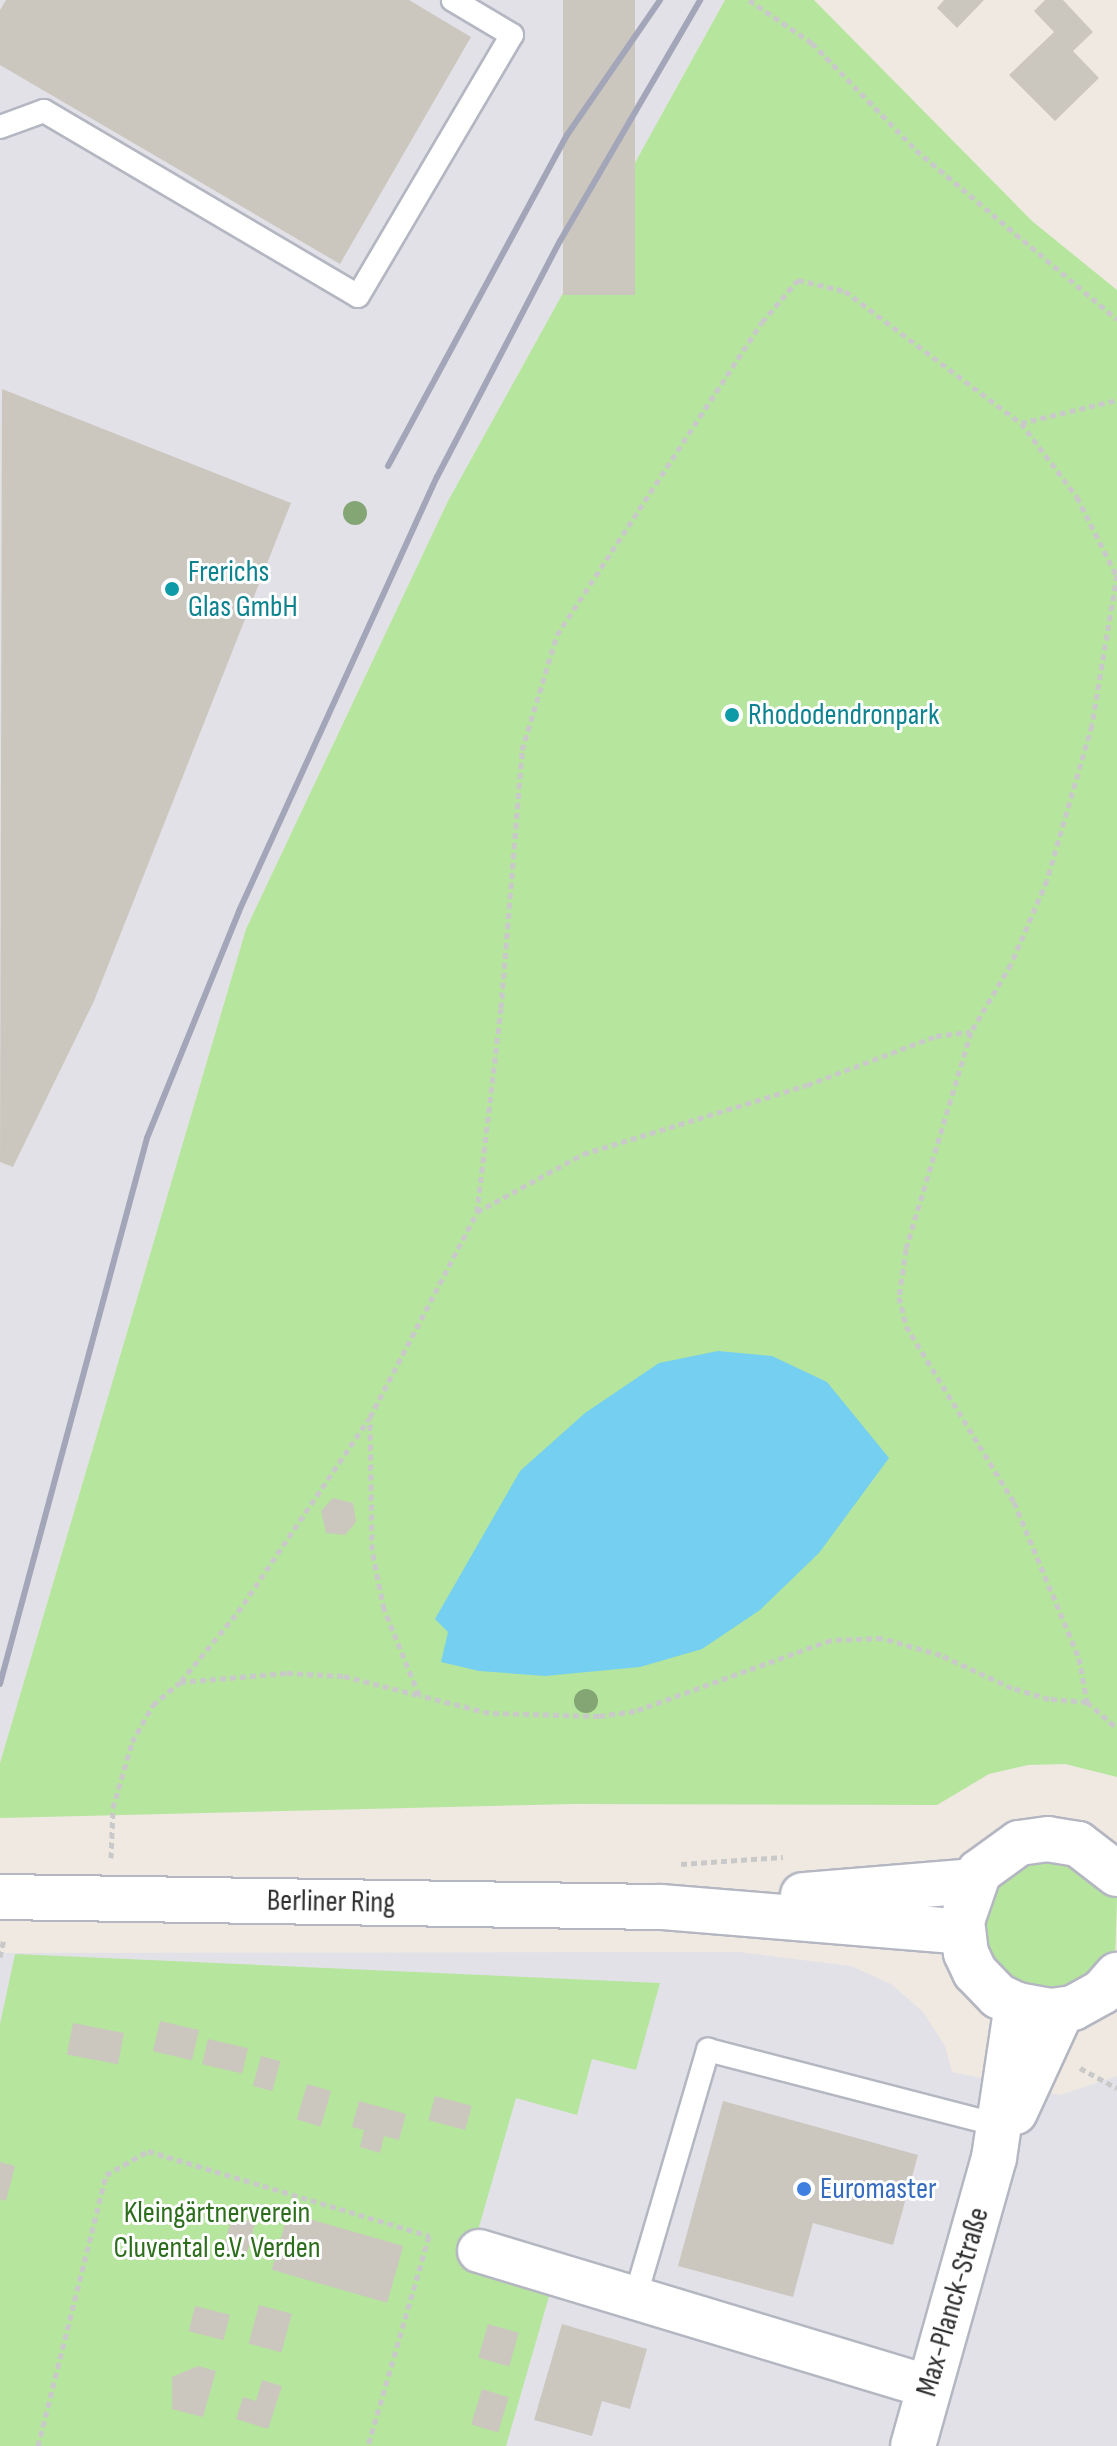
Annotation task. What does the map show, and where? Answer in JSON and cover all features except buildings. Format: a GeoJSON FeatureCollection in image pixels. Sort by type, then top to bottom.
{"type":"FeatureCollection","features":[{"type":"Feature","properties":{"kind":"street"},"geometry":{"type":"LineString","coordinates":[[1117,1874],[1087,1848],[1048,1839],[1010,1847],[974,1881],[962,1932],[975,1972],[989,1989],[1017,2005],[1062,2010],[1093,1998],[1117,1975]]}},
{"type":"Feature","properties":{"kind":"street","name":"Berliner Ring"},"geometry":{"type":"LineString","coordinates":[[661,1907],[974,1881]]}},
{"type":"Feature","properties":{"kind":"street","name":"Berliner Ring"},"geometry":{"type":"LineString","coordinates":[[0,1897],[661,1907],[962,1932]]}},
{"type":"Feature","properties":{"kind":"street","name":"Max-Planck-Straße"},"geometry":{"type":"LineString","coordinates":[[913,2446],[996,2141],[1017,2005]]}},
{"type":"Feature","properties":{"kind":"street","name":"Max-Planck-Straße"},"geometry":{"type":"LineString","coordinates":[[996,2141],[1062,2010]]}},
{"type":"Feature","properties":{"kind":"street"},"geometry":{"type":"LineString","coordinates":[[479,2251],[929,2387]]}},
{"type":"Feature","properties":{"kind":"lane"},"geometry":{"type":"LineString","coordinates":[[0,127],[44,111],[358,296],[512,35],[453,0]]}},
{"type":"Feature","properties":{"kind":"lane"},"geometry":{"type":"LineString","coordinates":[[635,2298],[708,2050],[996,2141]]}},
{"type":"Feature","properties":{"kind":"path"},"geometry":{"type":"LineString","coordinates":[[749,0],[812,43],[916,150],[1117,319]]}},
{"type":"Feature","properties":{"kind":"path"},"geometry":{"type":"LineString","coordinates":[[110,1864],[113,1808],[132,1742],[153,1705],[180,1682],[238,1612],[370,1417],[477,1212],[501,1008],[507,881],[522,750],[557,635],[712,394],[798,280],[845,291],[1021,423],[1077,497],[1117,576],[1092,725],[1047,880],[1011,964],[971,1032],[906,1249],[899,1297],[906,1326],[1014,1502],[1079,1658],[1087,1702]]}},
{"type":"Feature","properties":{"kind":"path"},"geometry":{"type":"LineString","coordinates":[[1021,423],[1117,400]]}},
{"type":"Feature","properties":{"kind":"path"},"geometry":{"type":"LineString","coordinates":[[477,1212],[583,1154],[807,1085],[936,1036],[971,1032]]}},
{"type":"Feature","properties":{"kind":"path"},"geometry":{"type":"LineString","coordinates":[[370,1417],[372,1550],[384,1609],[419,1695]]}},
{"type":"Feature","properties":{"kind":"path"},"geometry":{"type":"LineString","coordinates":[[180,1682],[235,1674],[344,1676],[489,1713],[599,1716],[696,1690],[819,1643],[882,1638],[941,1655],[1012,1688],[1049,1699],[1087,1702],[1117,1728]]}},
{"type":"Feature","properties":{"kind":"path"},"geometry":{"type":"LineString","coordinates":[[1070,2063],[1117,2088]]}},
{"type":"Feature","properties":{"kind":"path"},"geometry":{"type":"LineString","coordinates":[[38,2446],[106,2175],[148,2151],[429,2236],[368,2446]]}},
{"type":"Feature","properties":{"kind":"shaded area"},"geometry":{"type":"Polygon","coordinates":[[[0,0],[725,0],[448,501],[246,929],[0,1763],[0,0]]]}},
{"type":"Feature","properties":{"kind":"shaded area"},"geometry":{"type":"Polygon","coordinates":[[[739,1952],[851,1966],[891,1984],[923,2012],[945,2046],[952,2072],[1060,2095],[1117,2076],[1117,2446],[0,2446],[0,1953],[739,1952]]]}},
{"type":"Feature","properties":{"kind":"green space","name":"Rhododendronpark"},"geometry":{"type":"Polygon","coordinates":[[[725,0],[814,0],[1032,221],[1117,290],[1117,1777],[1065,1764],[1028,1765],[989,1774],[937,1805],[574,1804],[0,1818],[0,1763],[246,929],[448,501],[725,0]]]}},
{"type":"Feature","properties":{"kind":"green space"},"geometry":{"type":"Polygon","coordinates":[[[1051,1849],[1112,1887],[1117,1899],[1115,1959],[1056,2000],[990,1974],[975,1903],[986,1881],[1051,1849]]]}},
{"type":"Feature","properties":{"kind":"green space","name":"Kleingärtnerverein Cluvental e.V. Verden"},"geometry":{"type":"Polygon","coordinates":[[[15,1954],[660,1983],[636,2070],[592,2059],[577,2115],[516,2098],[477,2234],[560,2258],[506,2446],[0,2446],[0,2024],[15,1954]]]}},
{"type":"Feature","properties":{"kind":"water"},"geometry":{"type":"Polygon","coordinates":[[[718,1351],[772,1356],[827,1382],[889,1458],[819,1553],[760,1610],[702,1649],[640,1667],[545,1676],[479,1671],[441,1662],[448,1632],[435,1619],[520,1471],[585,1413],[659,1363],[718,1351]]]}},
{"type":"Feature","properties":{"kind":"railway"},"geometry":{"type":"LineString","coordinates":[[388,466],[567,135],[660,0]]}},
{"type":"Feature","properties":{"kind":"railway"},"geometry":{"type":"LineString","coordinates":[[0,1684],[147,1138],[239,911],[437,477],[560,241],[700,0]]}},
{"type":"Feature","properties":{"kind":"place","name":"Frerichs Glas GmbH"},"geometry":{"type":"Point","coordinates":[172,589]}},
{"type":"Feature","properties":{"kind":"place","name":"Rhododendronpark"},"geometry":{"type":"Point","coordinates":[732,715]}},
{"type":"Feature","properties":{"kind":"place","name":"Euromaster"},"geometry":{"type":"Point","coordinates":[804,2189]}}]}
